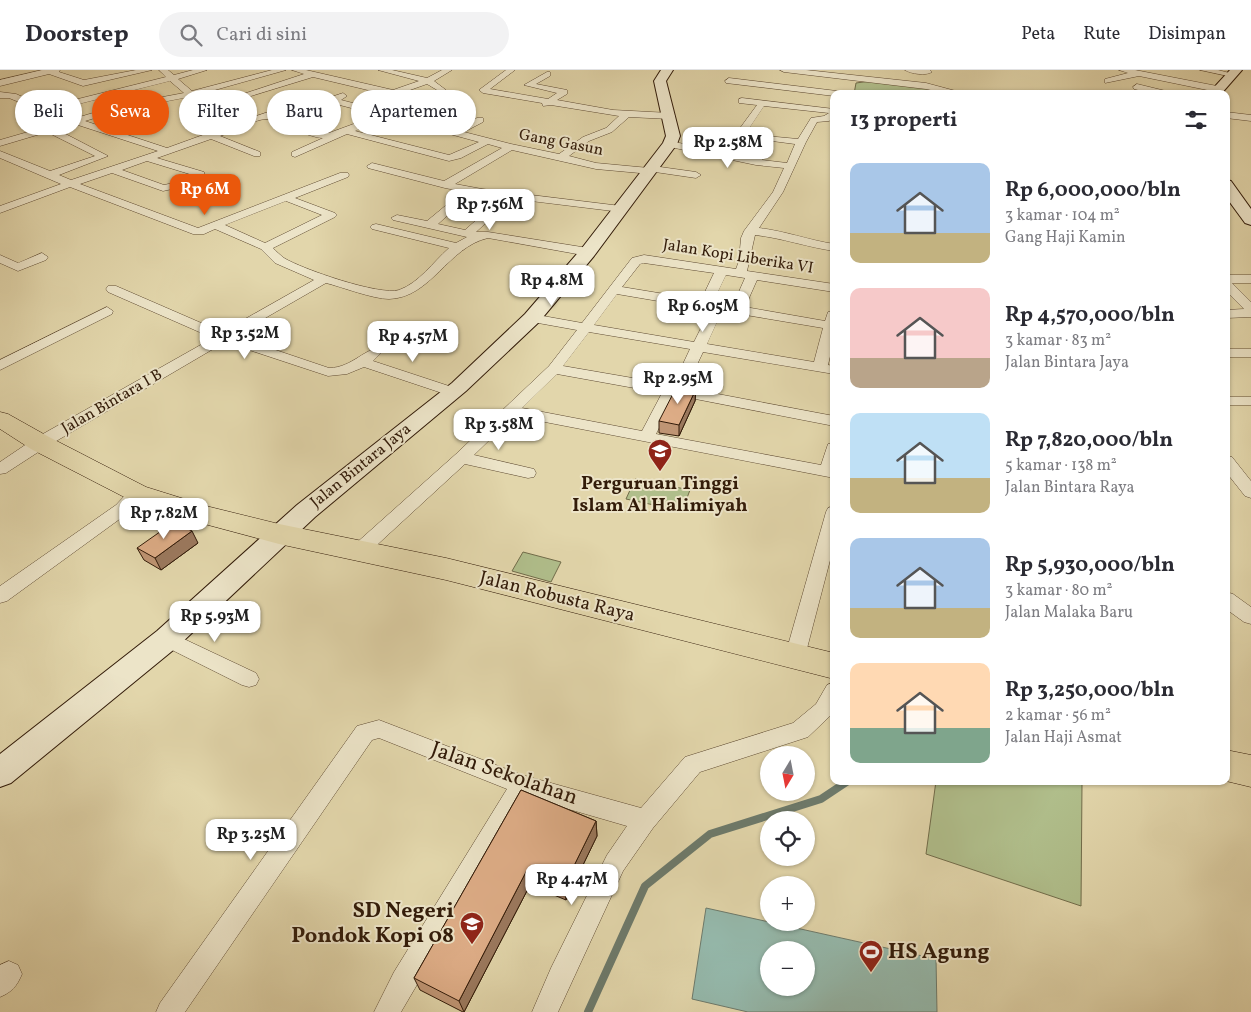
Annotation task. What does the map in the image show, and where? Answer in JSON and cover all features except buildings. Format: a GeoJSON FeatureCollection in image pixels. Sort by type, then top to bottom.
{"type":"FeatureCollection","features":[{"type":"Feature","properties":{"kind":"main road","name":"Jalan Robusta Raya"},"geometry":{"type":"LineString","coordinates":[[1,420],[40,443],[137,493],[206,515],[279,534],[446,568],[830,665]]}},
{"type":"Feature","properties":{"kind":"main road"},"geometry":{"type":"LineString","coordinates":[[1230,766],[1251,771]]}},
{"type":"Feature","properties":{"kind":"street"},"geometry":{"type":"LineString","coordinates":[[0,83],[51,70],[83,83],[148,70]]}},
{"type":"Feature","properties":{"kind":"street"},"geometry":{"type":"LineString","coordinates":[[163,70],[187,90]]}},
{"type":"Feature","properties":{"kind":"street"},"geometry":{"type":"LineString","coordinates":[[207,90],[282,70]]}},
{"type":"Feature","properties":{"kind":"street"},"geometry":{"type":"LineString","coordinates":[[296,70],[381,90]]}},
{"type":"Feature","properties":{"kind":"street"},"geometry":{"type":"LineString","coordinates":[[402,90],[428,81],[448,70]]}},
{"type":"Feature","properties":{"kind":"street"},"geometry":{"type":"LineString","coordinates":[[511,70],[483,90],[626,114],[670,116]]}},
{"type":"Feature","properties":{"kind":"street"},"geometry":{"type":"LineString","coordinates":[[667,70],[660,81],[674,136],[670,144],[756,162],[790,166]]}},
{"type":"Feature","properties":{"kind":"street"},"geometry":{"type":"LineString","coordinates":[[784,70],[805,71],[853,82],[926,86],[944,90]]}},
{"type":"Feature","properties":{"kind":"street"},"geometry":{"type":"LineString","coordinates":[[909,70],[929,71],[926,86]]}},
{"type":"Feature","properties":{"kind":"street"},"geometry":{"type":"LineString","coordinates":[[1123,70],[1143,72],[1208,90]]}},
{"type":"Feature","properties":{"kind":"street"},"geometry":{"type":"LineString","coordinates":[[1204,70],[1234,73]]}},
{"type":"Feature","properties":{"kind":"street"},"geometry":{"type":"LineString","coordinates":[[82,99],[146,81],[209,72],[234,83]]}},
{"type":"Feature","properties":{"kind":"street"},"geometry":{"type":"LineString","coordinates":[[350,82],[376,72],[428,81],[442,90]]}},
{"type":"Feature","properties":{"kind":"street"},"geometry":{"type":"LineString","coordinates":[[1108,81],[1143,72]]}},
{"type":"Feature","properties":{"kind":"street"},"geometry":{"type":"LineString","coordinates":[[133,73],[162,90]]}},
{"type":"Feature","properties":{"kind":"street"},"geometry":{"type":"LineString","coordinates":[[1217,90],[1234,73]]}},
{"type":"Feature","properties":{"kind":"street"},"geometry":{"type":"LineString","coordinates":[[257,91],[313,74]]}},
{"type":"Feature","properties":{"kind":"street"},"geometry":{"type":"LineString","coordinates":[[538,109],[564,92],[528,84],[547,74]]}},
{"type":"Feature","properties":{"kind":"street"},"geometry":{"type":"LineString","coordinates":[[729,81],[830,93]]}},
{"type":"Feature","properties":{"kind":"street"},"geometry":{"type":"LineString","coordinates":[[341,97],[369,87]]}},
{"type":"Feature","properties":{"kind":"street"},"geometry":{"type":"LineString","coordinates":[[1137,87],[1142,90]]}},
{"type":"Feature","properties":{"kind":"street"},"geometry":{"type":"LineString","coordinates":[[2,92],[15,97]]}},
{"type":"Feature","properties":{"kind":"street"},"geometry":{"type":"LineString","coordinates":[[488,99],[499,93]]}},
{"type":"Feature","properties":{"kind":"street"},"geometry":{"type":"LineString","coordinates":[[82,119],[120,108],[179,97]]}},
{"type":"Feature","properties":{"kind":"street"},"geometry":{"type":"LineString","coordinates":[[742,101],[830,116]]}},
{"type":"Feature","properties":{"kind":"street"},"geometry":{"type":"LineString","coordinates":[[728,156],[739,142],[737,139],[760,107]]}},
{"type":"Feature","properties":{"kind":"street"},"geometry":{"type":"LineString","coordinates":[[561,157],[586,139],[609,130],[626,114]]}},
{"type":"Feature","properties":{"kind":"street"},"geometry":{"type":"LineString","coordinates":[[1230,115],[1251,118]]}},
{"type":"Feature","properties":{"kind":"street"},"geometry":{"type":"LineString","coordinates":[[737,310],[746,276],[745,260],[747,238],[750,231],[778,192],[801,142],[814,120],[830,116]]}},
{"type":"Feature","properties":{"kind":"street"},"geometry":{"type":"LineString","coordinates":[[476,122],[480,120]]}},
{"type":"Feature","properties":{"kind":"street"},"geometry":{"type":"LineString","coordinates":[[82,124],[168,151]]}},
{"type":"Feature","properties":{"kind":"street"},"geometry":{"type":"LineString","coordinates":[[295,154],[351,129]]}},
{"type":"Feature","properties":{"kind":"street"},"geometry":{"type":"LineString","coordinates":[[345,131],[449,158],[458,156],[487,141]]}},
{"type":"Feature","properties":{"kind":"street"},"geometry":{"type":"LineString","coordinates":[[0,143],[27,135]]}},
{"type":"Feature","properties":{"kind":"street"},"geometry":{"type":"LineString","coordinates":[[50,175],[103,156],[60,135]]}},
{"type":"Feature","properties":{"kind":"street"},"geometry":{"type":"LineString","coordinates":[[317,135],[333,136]]}},
{"type":"Feature","properties":{"kind":"street"},"geometry":{"type":"LineString","coordinates":[[463,135],[510,147]]}},
{"type":"Feature","properties":{"kind":"street"},"geometry":{"type":"LineString","coordinates":[[0,210],[212,136],[257,154]]}},
{"type":"Feature","properties":{"kind":"street"},"geometry":{"type":"LineString","coordinates":[[756,162],[769,138],[801,142]]}},
{"type":"Feature","properties":{"kind":"street","name":"Jalan Bintara Jaya"},"geometry":{"type":"LineString","coordinates":[[0,773],[167,639],[279,534],[454,392],[532,318],[588,252],[670,144]]}},
{"type":"Feature","properties":{"kind":"street","name":"Gang Gasun"},"geometry":{"type":"LineString","coordinates":[[445,185],[510,147],[596,166],[696,175]]}},
{"type":"Feature","properties":{"kind":"street"},"geometry":{"type":"LineString","coordinates":[[0,154],[71,184],[197,232],[204,231],[344,175]]}},
{"type":"Feature","properties":{"kind":"street"},"geometry":{"type":"LineString","coordinates":[[148,158],[200,174]]}},
{"type":"Feature","properties":{"kind":"street"},"geometry":{"type":"LineString","coordinates":[[372,166],[445,185],[482,192],[621,209]]}},
{"type":"Feature","properties":{"kind":"street"},"geometry":{"type":"LineString","coordinates":[[113,170],[163,188],[187,183],[220,195]]}},
{"type":"Feature","properties":{"kind":"street"},"geometry":{"type":"LineString","coordinates":[[1230,193],[1251,220]]}},
{"type":"Feature","properties":{"kind":"street"},"geometry":{"type":"LineString","coordinates":[[265,246],[331,215],[287,198]]}},
{"type":"Feature","properties":{"kind":"street"},"geometry":{"type":"LineString","coordinates":[[428,225],[454,204]]}},
{"type":"Feature","properties":{"kind":"street"},"geometry":{"type":"LineString","coordinates":[[216,225],[265,246],[288,265],[324,279],[387,295],[408,292],[474,234],[495,209]]}},
{"type":"Feature","properties":{"kind":"street"},"geometry":{"type":"LineString","coordinates":[[398,218],[474,234],[588,252]]}},
{"type":"Feature","properties":{"kind":"street"},"geometry":{"type":"LineString","coordinates":[[376,226],[458,248]]}},
{"type":"Feature","properties":{"kind":"street"},"geometry":{"type":"LineString","coordinates":[[750,231],[782,234],[801,242],[830,247]]}},
{"type":"Feature","properties":{"kind":"street"},"geometry":{"type":"LineString","coordinates":[[0,259],[16,267],[42,257]]}},
{"type":"Feature","properties":{"kind":"street","name":"Jalan Kopi Liberika VI"},"geometry":{"type":"LineString","coordinates":[[615,290],[638,260],[830,287]]}},
{"type":"Feature","properties":{"kind":"street"},"geometry":{"type":"LineString","coordinates":[[647,437],[698,347],[722,272]]}},
{"type":"Feature","properties":{"kind":"street"},"geometry":{"type":"LineString","coordinates":[[526,274],[563,282]]}},
{"type":"Feature","properties":{"kind":"street"},"geometry":{"type":"LineString","coordinates":[[1230,279],[1251,278]]}},
{"type":"Feature","properties":{"kind":"street","name":"Jalan Bintara I B"},"geometry":{"type":"LineString","coordinates":[[0,469],[40,443],[324,279]]}},
{"type":"Feature","properties":{"kind":"street"},"geometry":{"type":"LineString","coordinates":[[1230,288],[1251,308]]}},
{"type":"Feature","properties":{"kind":"street"},"geometry":{"type":"LineString","coordinates":[[112,289],[174,317],[263,352],[328,372],[339,373],[347,371],[363,362],[375,352]]}},
{"type":"Feature","properties":{"kind":"street"},"geometry":{"type":"LineString","coordinates":[[359,550],[462,458],[554,369],[615,290],[737,310],[830,322]]}},
{"type":"Feature","properties":{"kind":"street"},"geometry":{"type":"LineString","coordinates":[[0,366],[108,311]]}},
{"type":"Feature","properties":{"kind":"street"},"geometry":{"type":"LineString","coordinates":[[1230,314],[1251,314]]}},
{"type":"Feature","properties":{"kind":"street"},"geometry":{"type":"LineString","coordinates":[[532,318],[827,369],[830,346]]}},
{"type":"Feature","properties":{"kind":"street"},"geometry":{"type":"LineString","coordinates":[[1230,353],[1251,353]]}},
{"type":"Feature","properties":{"kind":"street"},"geometry":{"type":"LineString","coordinates":[[363,362],[454,392]]}},
{"type":"Feature","properties":{"kind":"street"},"geometry":{"type":"LineString","coordinates":[[554,369],[830,420]]}},
{"type":"Feature","properties":{"kind":"street"},"geometry":{"type":"LineString","coordinates":[[1230,401],[1251,401]]}},
{"type":"Feature","properties":{"kind":"street"},"geometry":{"type":"LineString","coordinates":[[512,411],[830,473]]}},
{"type":"Feature","properties":{"kind":"street"},"geometry":{"type":"LineString","coordinates":[[462,458],[528,473]]}},
{"type":"Feature","properties":{"kind":"street"},"geometry":{"type":"LineString","coordinates":[[1230,466],[1251,492]]}},
{"type":"Feature","properties":{"kind":"street"},"geometry":{"type":"LineString","coordinates":[[0,596],[122,508],[137,493]]}},
{"type":"Feature","properties":{"kind":"street"},"geometry":{"type":"LineString","coordinates":[[795,656],[830,527]]}},
{"type":"Feature","properties":{"kind":"street"},"geometry":{"type":"LineString","coordinates":[[1230,602],[1251,617]]}},
{"type":"Feature","properties":{"kind":"street"},"geometry":{"type":"LineString","coordinates":[[167,639],[249,679]]}},
{"type":"Feature","properties":{"kind":"street"},"geometry":{"type":"LineString","coordinates":[[545,1012],[615,863],[644,820],[693,764],[800,730],[823,710],[830,698]]}},
{"type":"Feature","properties":{"kind":"street","name":"Jalan Sekolahan"},"geometry":{"type":"LineString","coordinates":[[169,1012],[365,733],[379,728],[522,785],[644,820]]}},
{"type":"Feature","properties":{"kind":"street"},"geometry":{"type":"LineString","coordinates":[[387,1012],[403,982],[522,785]]}},
{"type":"Feature","properties":{"kind":"green space"},"geometry":{"type":"Polygon","coordinates":[[[871,81],[937,90],[855,90],[856,83],[871,81]]]}},
{"type":"Feature","properties":{"kind":"green space"},"geometry":{"type":"Polygon","coordinates":[[[635,479],[690,490],[682,511],[626,499],[635,479]]]}},
{"type":"Feature","properties":{"kind":"green space"},"geometry":{"type":"Polygon","coordinates":[[[523,552],[561,562],[551,582],[512,571],[523,552]]]}},
{"type":"Feature","properties":{"kind":"green space"},"geometry":{"type":"Polygon","coordinates":[[[935,785],[1082,785],[1081,906],[926,854],[935,785]]]}},
{"type":"Feature","properties":{"kind":"water","name":"HS Agung"},"geometry":{"type":"Polygon","coordinates":[[[706,908],[760,920],[760,931],[810,931],[936,959],[937,1012],[748,1012],[692,999],[706,908]]]}},
{"type":"Feature","properties":{"kind":"waterway"},"geometry":{"type":"LineString","coordinates":[[588,1012],[645,886],[710,834],[821,799],[842,785]]}},
{"type":"Feature","properties":{"kind":"place","name":"Perguruan Tinggi Islam Al Halimiyah"},"geometry":{"type":"Point","coordinates":[660,472]}},
{"type":"Feature","properties":{"kind":"place","name":"SD Negeri Pondok Kopi 08"},"geometry":{"type":"Point","coordinates":[472,945]}},
{"type":"Feature","properties":{"kind":"place","name":"HS Agung"},"geometry":{"type":"Point","coordinates":[871,973]}}]}
